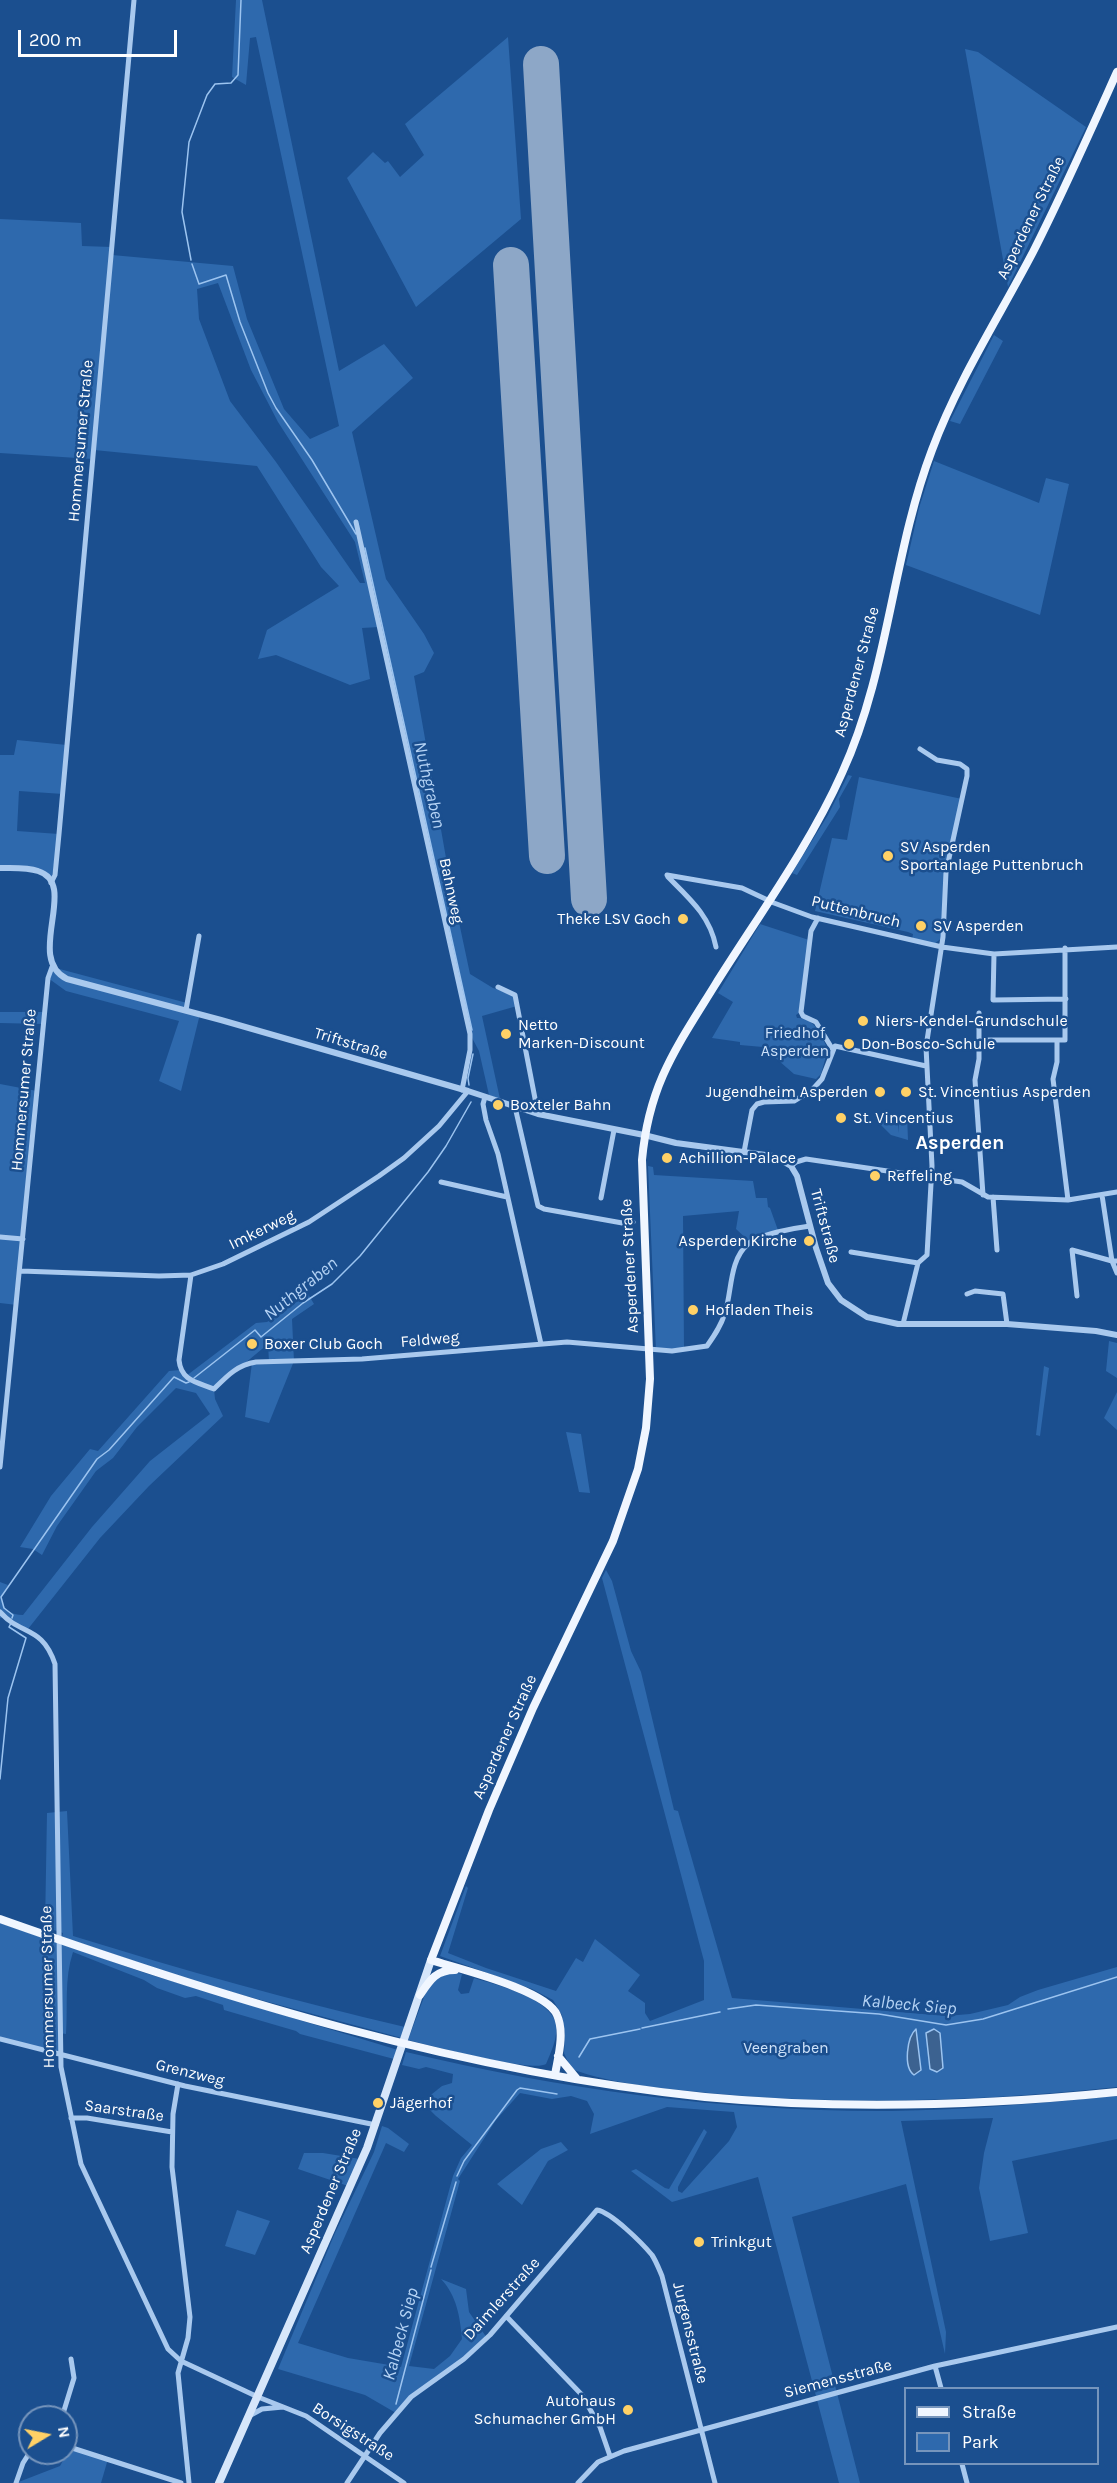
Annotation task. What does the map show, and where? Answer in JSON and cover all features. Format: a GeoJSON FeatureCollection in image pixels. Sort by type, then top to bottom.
{"type":"FeatureCollection","features":[{"type":"Feature","properties":{"kind":"main road","name":"Asperdener Straße"},"geometry":{"type":"LineString","coordinates":[[219,2483],[376,2125],[459,1883],[504,1775],[598,1574],[624,1512],[637,1473],[646,1428],[650,1389],[642,1188],[644,1135],[653,1098],[667,1064],[828,802],[858,736],[875,677],[912,509],[933,447],[966,376],[1034,250],[1117,72]]}},
{"type":"Feature","properties":{"kind":"main road"},"geometry":{"type":"LineString","coordinates":[[0,1919],[174,1979],[289,2014],[416,2048],[578,2080],[705,2097],[773,2102],[881,2105],[1022,2100],[1117,2092]]}},
{"type":"Feature","properties":{"kind":"main road"},"geometry":{"type":"LineString","coordinates":[[431,1960],[524,1990],[545,2000],[553,2007],[560,2023],[555,2075]]}},
{"type":"Feature","properties":{"kind":"main road"},"geometry":{"type":"LineString","coordinates":[[420,1995],[437,1973],[462,1970]]}},
{"type":"Feature","properties":{"kind":"main road"},"geometry":{"type":"LineString","coordinates":[[558,2056],[578,2080]]}},
{"type":"Feature","properties":{"kind":"street","name":"Hommersumer Straße"},"geometry":{"type":"LineString","coordinates":[[51,883],[55,875],[60,826],[134,0]]}},
{"type":"Feature","properties":{"kind":"street","name":"Bahnweg"},"geometry":{"type":"LineString","coordinates":[[356,522],[470,1034],[465,1091]]}},
{"type":"Feature","properties":{"kind":"street"},"geometry":{"type":"LineString","coordinates":[[903,1324],[918,1263],[927,1255],[932,1142],[926,1066],[929,1023],[942,946],[946,872],[967,769],[960,764],[938,760],[920,748]]}},
{"type":"Feature","properties":{"kind":"street"},"geometry":{"type":"LineString","coordinates":[[0,868],[37,870],[51,883],[55,896],[49,954],[52,967]]}},
{"type":"Feature","properties":{"kind":"street","name":"Puttenbruch"},"geometry":{"type":"LineString","coordinates":[[716,947],[713,930],[700,910],[667,875],[742,888],[818,918],[942,946],[994,954],[1065,948],[1081,950],[1117,947]]}},
{"type":"Feature","properties":{"kind":"street"},"geometry":{"type":"LineString","coordinates":[[818,918],[811,931],[801,1012],[803,1016],[816,1022],[833,1050]]}},
{"type":"Feature","properties":{"kind":"street"},"geometry":{"type":"LineString","coordinates":[[186,1010],[200,936]]}},
{"type":"Feature","properties":{"kind":"street"},"geometry":{"type":"LineString","coordinates":[[979,1040],[1065,1040],[1065,948]]}},
{"type":"Feature","properties":{"kind":"street"},"geometry":{"type":"LineString","coordinates":[[994,954],[993,1000],[1066,999]]}},
{"type":"Feature","properties":{"kind":"street","name":"Hommersumer Straße"},"geometry":{"type":"LineString","coordinates":[[0,1467],[48,978],[52,967]]}},
{"type":"Feature","properties":{"kind":"street","name":"Triftstraße"},"geometry":{"type":"LineString","coordinates":[[52,967],[58,975],[67,979],[186,1010],[538,1114],[676,1143],[773,1156],[791,1166],[797,1176],[825,1275],[841,1300],[867,1317],[887,1323],[1007,1324],[1117,1335]]}},
{"type":"Feature","properties":{"kind":"street"},"geometry":{"type":"LineString","coordinates":[[498,987],[515,995],[538,1114]]}},
{"type":"Feature","properties":{"kind":"street"},"geometry":{"type":"LineString","coordinates":[[979,1013],[979,1059],[975,1080],[983,1195]]}},
{"type":"Feature","properties":{"kind":"street"},"geometry":{"type":"LineString","coordinates":[[1057,1040],[1057,1062],[1053,1079],[1068,1200]]}},
{"type":"Feature","properties":{"kind":"street"},"geometry":{"type":"LineString","coordinates":[[744,1152],[752,1110],[757,1104],[794,1101],[812,1090],[822,1079],[836,1046],[926,1066]]}},
{"type":"Feature","properties":{"kind":"street","name":"Imkerweg"},"geometry":{"type":"LineString","coordinates":[[21,1270],[159,1276],[190,1275],[233,1260],[309,1222],[378,1177],[404,1158],[439,1126],[465,1091]]}},
{"type":"Feature","properties":{"kind":"street"},"geometry":{"type":"LineString","coordinates":[[485,1097],[483,1104],[486,1120],[498,1154],[541,1344]]}},
{"type":"Feature","properties":{"kind":"street"},"geometry":{"type":"LineString","coordinates":[[515,1107],[538,1206],[628,1224],[633,1222]]}},
{"type":"Feature","properties":{"kind":"street"},"geometry":{"type":"LineString","coordinates":[[601,1198],[614,1130]]}},
{"type":"Feature","properties":{"kind":"street"},"geometry":{"type":"LineString","coordinates":[[791,1166],[806,1159],[962,1182],[983,1195],[993,1197],[1068,1200],[1117,1192]]}},
{"type":"Feature","properties":{"kind":"street"},"geometry":{"type":"LineString","coordinates":[[441,1182],[507,1197]]}},
{"type":"Feature","properties":{"kind":"street"},"geometry":{"type":"LineString","coordinates":[[1102,1195],[1117,1274]]}},
{"type":"Feature","properties":{"kind":"street"},"geometry":{"type":"LineString","coordinates":[[993,1197],[997,1250]]}},
{"type":"Feature","properties":{"kind":"street","name":"Feldweg"},"geometry":{"type":"LineString","coordinates":[[190,1275],[179,1360],[180,1370],[187,1378],[214,1389],[231,1372],[244,1364],[256,1362],[362,1359],[588,1342],[672,1352],[707,1346],[718,1330],[725,1312],[737,1258],[748,1243],[762,1237],[810,1226]]}},
{"type":"Feature","properties":{"kind":"street"},"geometry":{"type":"LineString","coordinates":[[0,1237],[23,1239]]}},
{"type":"Feature","properties":{"kind":"street"},"geometry":{"type":"LineString","coordinates":[[1077,1296],[1072,1250],[1115,1261]]}},
{"type":"Feature","properties":{"kind":"street"},"geometry":{"type":"LineString","coordinates":[[851,1252],[918,1263]]}},
{"type":"Feature","properties":{"kind":"street"},"geometry":{"type":"LineString","coordinates":[[967,1294],[975,1291],[1003,1294],[1007,1324]]}},
{"type":"Feature","properties":{"kind":"street","name":"Hommersumer Straße"},"geometry":{"type":"LineString","coordinates":[[0,1612],[41,1638],[50,1648],[55,1664],[60,2054],[81,2164],[168,2349],[181,2361],[258,2397]]}},
{"type":"Feature","properties":{"kind":"street","name":"Grenzweg"},"geometry":{"type":"LineString","coordinates":[[0,2038],[178,2084],[278,2107],[376,2125]]}},
{"type":"Feature","properties":{"kind":"street"},"geometry":{"type":"LineString","coordinates":[[178,2084],[172,2132],[174,2184],[190,2301],[188,2338],[178,2373],[189,2483]]}},
{"type":"Feature","properties":{"kind":"street","name":"Saarstraße"},"geometry":{"type":"LineString","coordinates":[[71,2118],[87,2118],[172,2132]]}},
{"type":"Feature","properties":{"kind":"street","name":"Daimlerstraße"},"geometry":{"type":"LineString","coordinates":[[347,2483],[365,2455],[411,2397],[464,2359],[490,2335],[533,2287],[591,2215],[597,2210],[602,2211]]}},
{"type":"Feature","properties":{"kind":"street","name":"Jurgensstraße"},"geometry":{"type":"LineString","coordinates":[[602,2211],[654,2257],[662,2276],[715,2483]]}},
{"type":"Feature","properties":{"kind":"street"},"geometry":{"type":"LineString","coordinates":[[506,2316],[582,2395],[600,2427],[610,2456]]}},
{"type":"Feature","properties":{"kind":"street","name":"Siemensstraße"},"geometry":{"type":"LineString","coordinates":[[578,2483],[598,2462],[610,2456],[935,2366],[1117,2327]]}},
{"type":"Feature","properties":{"kind":"street"},"geometry":{"type":"LineString","coordinates":[[66,2405],[74,2378],[71,2359]]}},
{"type":"Feature","properties":{"kind":"street"},"geometry":{"type":"LineString","coordinates":[[935,2366],[941,2387]]}},
{"type":"Feature","properties":{"kind":"street","name":"Borsigstraße"},"geometry":{"type":"LineString","coordinates":[[258,2397],[326,2427],[404,2483]]}},
{"type":"Feature","properties":{"kind":"street"},"geometry":{"type":"LineString","coordinates":[[249,2416],[262,2409],[284,2407]]}},
{"type":"Feature","properties":{"kind":"street"},"geometry":{"type":"LineString","coordinates":[[78,2450],[181,2483]]}},
{"type":"Feature","properties":{"kind":"street"},"geometry":{"type":"LineString","coordinates":[[16,2483],[22,2465]]}},
{"type":"Feature","properties":{"kind":"street"},"geometry":{"type":"LineString","coordinates":[[962,2465],[967,2483]]}},
{"type":"Feature","properties":{"kind":"green space"},"geometry":{"type":"Polygon","coordinates":[[[236,0],[262,0],[339,371],[384,344],[413,378],[352,432],[386,579],[424,634],[434,653],[424,672],[414,676],[449,875],[470,974],[493,988],[515,995],[517,1006],[482,1016],[500,1099],[489,1095],[479,1051],[470,1034],[379,627],[362,628],[370,679],[350,685],[276,655],[258,659],[267,630],[339,586],[321,567],[257,466],[94,450],[93,459],[0,453],[0,219],[81,223],[82,246],[112,247],[112,255],[233,266],[247,319],[284,409],[310,439],[339,426],[256,37],[250,38],[246,85],[232,77],[236,0]],[[218,283],[197,289],[199,319],[230,401],[276,462],[360,583],[365,583],[355,542],[278,422],[251,370],[218,283]]]}},
{"type":"Feature","properties":{"kind":"green space"},"geometry":{"type":"Polygon","coordinates":[[[508,37],[521,219],[416,307],[347,178],[373,152],[385,163],[388,161],[400,177],[424,155],[405,124],[508,37]]]}},
{"type":"Feature","properties":{"kind":"green space"},"geometry":{"type":"Polygon","coordinates":[[[965,49],[978,52],[1086,127],[1008,287],[965,49]]]}},
{"type":"Feature","properties":{"kind":"green space"},"geometry":{"type":"Polygon","coordinates":[[[994,335],[1003,341],[960,424],[950,421],[994,335]]]}},
{"type":"Feature","properties":{"kind":"green space"},"geometry":{"type":"Polygon","coordinates":[[[934,461],[1039,503],[1046,478],[1069,484],[1040,615],[906,565],[919,508],[934,461]]]}},
{"type":"Feature","properties":{"kind":"green space"},"geometry":{"type":"Polygon","coordinates":[[[17,740],[67,745],[63,794],[19,791],[17,831],[59,834],[51,883],[42,873],[0,868],[0,755],[14,755],[17,740]]]}},
{"type":"Feature","properties":{"kind":"green space"},"geometry":{"type":"Polygon","coordinates":[[[848,775],[852,776],[839,799],[840,807],[797,875],[792,873],[828,815],[848,775]]]}},
{"type":"Feature","properties":{"kind":"green space","name":"SV Asperden Sportanlage Puttenbruch"},"geometry":{"type":"Polygon","coordinates":[[[859,777],[962,799],[946,872],[943,937],[933,945],[912,940],[913,934],[908,932],[815,911],[832,838],[847,840],[859,777]]]}},
{"type":"Feature","properties":{"kind":"green space","name":"Friedhof Asperden"},"geometry":{"type":"Polygon","coordinates":[[[760,924],[809,940],[799,1013],[796,1015],[797,1018],[813,1024],[828,1049],[821,1074],[816,1079],[794,1074],[763,1047],[740,1045],[740,1042],[712,1038],[733,1002],[718,993],[760,924]]]}},
{"type":"Feature","properties":{"kind":"green space"},"geometry":{"type":"Polygon","coordinates":[[[52,967],[187,1003],[186,1010],[200,1014],[181,1091],[159,1081],[179,1021],[66,991],[48,978],[52,967]]]}},
{"type":"Feature","properties":{"kind":"green space"},"geometry":{"type":"Polygon","coordinates":[[[0,1012],[45,1012],[44,1024],[0,1023],[0,1012]]]}},
{"type":"Feature","properties":{"kind":"green space"},"geometry":{"type":"Polygon","coordinates":[[[0,1084],[37,1091],[17,1305],[0,1303],[0,1084]]]}},
{"type":"Feature","properties":{"kind":"green space"},"geometry":{"type":"Polygon","coordinates":[[[886,1112],[899,1115],[897,1123],[883,1120],[898,1124],[898,1133],[900,1114],[907,1115],[908,1140],[891,1135],[877,1121],[884,1118],[886,1112]]]}},
{"type":"Feature","properties":{"kind":"green space"},"geometry":{"type":"Polygon","coordinates":[[[648,1166],[653,1167],[654,1175],[753,1181],[756,1198],[767,1198],[768,1207],[779,1233],[750,1242],[736,1229],[739,1211],[683,1216],[684,1349],[656,1351],[648,1166]]]}},
{"type":"Feature","properties":{"kind":"green space"},"geometry":{"type":"Polygon","coordinates":[[[308,1294],[314,1304],[292,1319],[294,1361],[269,1423],[245,1417],[252,1363],[269,1362],[268,1344],[214,1389],[215,1399],[223,1416],[149,1486],[100,1538],[28,1629],[4,1617],[0,1618],[0,1582],[8,1585],[1,1597],[6,1608],[11,1613],[23,1615],[92,1527],[150,1461],[210,1414],[196,1393],[176,1388],[137,1427],[113,1458],[96,1471],[57,1526],[42,1555],[33,1549],[20,1547],[51,1496],[90,1449],[98,1451],[169,1371],[180,1370],[186,1376],[256,1323],[267,1322],[308,1294]]]}},
{"type":"Feature","properties":{"kind":"green space"},"geometry":{"type":"Polygon","coordinates":[[[1109,1341],[1117,1343],[1117,1378],[1106,1371],[1109,1341]]]}},
{"type":"Feature","properties":{"kind":"green space"},"geometry":{"type":"Polygon","coordinates":[[[1044,1366],[1049,1368],[1040,1436],[1036,1435],[1044,1366]]]}},
{"type":"Feature","properties":{"kind":"green space"},"geometry":{"type":"Polygon","coordinates":[[[1117,1392],[1117,1430],[1104,1418],[1117,1392]]]}},
{"type":"Feature","properties":{"kind":"green space"},"geometry":{"type":"Polygon","coordinates":[[[566,1432],[581,1434],[590,1493],[579,1492],[566,1432]]]}},
{"type":"Feature","properties":{"kind":"green space","name":"Veengraben"},"geometry":{"type":"Polygon","coordinates":[[[606,1570],[612,1581],[631,1651],[641,1672],[674,1810],[678,1811],[732,1998],[946,2016],[970,2014],[1008,2005],[1038,1990],[1117,1967],[1117,2087],[1015,2096],[862,2101],[709,2093],[622,2082],[571,2069],[564,2053],[565,2035],[562,2015],[553,2000],[532,1989],[440,1956],[466,1886],[468,1888],[448,1953],[556,1991],[576,1958],[583,1962],[595,1939],[640,1975],[628,1991],[645,2003],[645,2013],[650,2021],[704,2000],[704,1961],[602,1578],[606,1570]]]}},
{"type":"Feature","properties":{"kind":"green space"},"geometry":{"type":"Polygon","coordinates":[[[67,1811],[73,1936],[238,1985],[405,2027],[402,2038],[209,1986],[62,1937],[63,1933],[45,1927],[47,1813],[67,1811]]]}},
{"type":"Feature","properties":{"kind":"green space"},"geometry":{"type":"Polygon","coordinates":[[[0,1923],[145,1973],[398,2050],[394,2059],[300,2034],[224,2010],[223,2005],[196,1996],[185,1998],[157,1988],[144,1980],[73,1952],[67,1982],[66,2034],[60,2033],[60,2054],[0,2038],[0,1923]]]}},
{"type":"Feature","properties":{"kind":"green space"},"geometry":{"type":"Polygon","coordinates":[[[453,1972],[462,1974],[458,1990],[461,1994],[469,1993],[474,1978],[521,1994],[544,2007],[552,2015],[556,2024],[554,2045],[546,2064],[537,2066],[502,2062],[408,2040],[432,1980],[453,1972]]]}},
{"type":"Feature","properties":{"kind":"green space"},"geometry":{"type":"Polygon","coordinates":[[[406,2052],[586,2088],[768,2108],[891,2111],[1004,2106],[1117,2096],[1117,2139],[1012,2161],[1028,2233],[990,2241],[979,2188],[984,2153],[993,2118],[901,2121],[946,2332],[945,2354],[906,2184],[792,2217],[860,2483],[839,2483],[758,2177],[672,2202],[631,2171],[636,2169],[669,2189],[704,2129],[707,2132],[678,2187],[678,2191],[682,2193],[729,2141],[737,2127],[734,2112],[667,2107],[590,2134],[594,2114],[587,2101],[571,2096],[552,2099],[520,2093],[496,2120],[458,2179],[460,2181],[409,2366],[434,2369],[450,2356],[462,2339],[459,2315],[454,2300],[441,2279],[466,2289],[469,2312],[487,2338],[396,2413],[365,2395],[278,2369],[335,2233],[374,2152],[382,2126],[409,2144],[404,2152],[386,2143],[298,2343],[348,2358],[401,2367],[453,2176],[461,2158],[472,2145],[422,2102],[442,2086],[452,2083],[453,2074],[426,2067],[419,2069],[402,2065],[406,2052]]]}},
{"type":"Feature","properties":{"kind":"green space"},"geometry":{"type":"Polygon","coordinates":[[[561,2142],[568,2150],[548,2161],[522,2205],[497,2184],[541,2149],[561,2142]]]}},
{"type":"Feature","properties":{"kind":"green space"},"geometry":{"type":"Polygon","coordinates":[[[304,2153],[323,2153],[360,2159],[348,2186],[298,2169],[304,2153]]]}},
{"type":"Feature","properties":{"kind":"green space"},"geometry":{"type":"Polygon","coordinates":[[[237,2210],[270,2221],[255,2255],[225,2246],[237,2210]]]}},
{"type":"Feature","properties":{"kind":"green space"},"geometry":{"type":"Polygon","coordinates":[[[78,2450],[108,2459],[101,2483],[16,2483],[60,2466],[78,2465],[78,2450]]]}},
{"type":"Feature","properties":{"kind":"shaded area"},"geometry":{"type":"Polygon","coordinates":[[[916,2029],[921,2070],[914,2075],[908,2066],[907,2059],[910,2038],[916,2029]]]}},
{"type":"Feature","properties":{"kind":"shaded area"},"geometry":{"type":"Polygon","coordinates":[[[934,2029],[940,2033],[943,2068],[937,2072],[930,2069],[926,2033],[934,2029]]]}},
{"type":"Feature","properties":{"kind":"waterway","name":"Nuthgraben"},"geometry":{"type":"LineString","coordinates":[[191,260],[182,212],[189,142],[207,95],[215,84],[231,83],[238,75],[241,0]]}},
{"type":"Feature","properties":{"kind":"waterway","name":"Nuthgraben"},"geometry":{"type":"LineString","coordinates":[[192,264],[199,284],[226,275],[240,322],[268,393],[312,460],[356,534]]}},
{"type":"Feature","properties":{"kind":"waterway","name":"Nuthgraben"},"geometry":{"type":"LineString","coordinates":[[365,548],[472,1030]]}},
{"type":"Feature","properties":{"kind":"waterway","name":"Nuthgraben"},"geometry":{"type":"LineString","coordinates":[[469,1085],[468,1078],[473,1054]]}},
{"type":"Feature","properties":{"kind":"waterway","name":"Nuthgraben"},"geometry":{"type":"LineString","coordinates":[[194,1378],[255,1330],[261,1337],[303,1303],[332,1284],[360,1256],[428,1172],[471,1102]]}},
{"type":"Feature","properties":{"kind":"waterway","name":"Nuthgraben"},"geometry":{"type":"LineString","coordinates":[[12,1618],[13,1615],[4,1608],[1,1597],[97,1459],[109,1450],[174,1377],[186,1383],[189,1382]]}},
{"type":"Feature","properties":{"kind":"waterway","name":"Nuthgraben"},"geometry":{"type":"LineString","coordinates":[[0,1779],[8,1698],[26,1638],[9,1627],[11,1623]]}},
{"type":"Feature","properties":{"kind":"waterway","name":"Kalbeck Siep"},"geometry":{"type":"LineString","coordinates":[[728,2009],[756,2005],[879,2014],[946,2025],[983,2019],[1117,1977]]}},
{"type":"Feature","properties":{"kind":"waterway","name":"Kalbeck Siep"},"geometry":{"type":"LineString","coordinates":[[642,2028],[720,2012]]}},
{"type":"Feature","properties":{"kind":"waterway","name":"Kalbeck Siep"},"geometry":{"type":"LineString","coordinates":[[579,2057],[590,2039],[640,2029]]}},
{"type":"Feature","properties":{"kind":"waterway","name":"Kalbeck Siep"},"geometry":{"type":"LineString","coordinates":[[457,2176],[464,2161],[517,2090],[520,2088],[557,2094]]}},
{"type":"Feature","properties":{"kind":"waterway","name":"Kalbeck Siep"},"geometry":{"type":"LineString","coordinates":[[431,2267],[456,2182]]}},
{"type":"Feature","properties":{"kind":"waterway","name":"Kalbeck Siep"},"geometry":{"type":"LineString","coordinates":[[396,2404],[431,2270]]}},
{"type":"Feature","properties":{"kind":"runway"},"geometry":{"type":"LineString","coordinates":[[541,64],[589,899]]}},
{"type":"Feature","properties":{"kind":"runway"},"geometry":{"type":"LineString","coordinates":[[511,265],[547,856]]}},
{"type":"Feature","properties":{"kind":"place","name":"SV Asperden Sportanlage Puttenbruch"},"geometry":{"type":"Point","coordinates":[888,856]}},
{"type":"Feature","properties":{"kind":"place","name":"Theke LSV Goch"},"geometry":{"type":"Point","coordinates":[683,919]}},
{"type":"Feature","properties":{"kind":"place","name":"SV Asperden"},"geometry":{"type":"Point","coordinates":[921,926]}},
{"type":"Feature","properties":{"kind":"place","name":"Niers-Kendel-Grundschule"},"geometry":{"type":"Point","coordinates":[863,1021]}},
{"type":"Feature","properties":{"kind":"place","name":"Netto Marken-Discount"},"geometry":{"type":"Point","coordinates":[506,1034]}},
{"type":"Feature","properties":{"kind":"place","name":"Don-Bosco-Schule"},"geometry":{"type":"Point","coordinates":[849,1044]}},
{"type":"Feature","properties":{"kind":"place","name":"Jugendheim Asperden"},"geometry":{"type":"Point","coordinates":[880,1092]}},
{"type":"Feature","properties":{"kind":"place","name":"St. Vincentius Asperden"},"geometry":{"type":"Point","coordinates":[906,1092]}},
{"type":"Feature","properties":{"kind":"place","name":"Boxteler Bahn"},"geometry":{"type":"Point","coordinates":[498,1105]}},
{"type":"Feature","properties":{"kind":"place","name":"St. Vincentius"},"geometry":{"type":"Point","coordinates":[841,1118]}},
{"type":"Feature","properties":{"kind":"place","name":"Achillion-Palace"},"geometry":{"type":"Point","coordinates":[667,1158]}},
{"type":"Feature","properties":{"kind":"place","name":"Reffeling"},"geometry":{"type":"Point","coordinates":[875,1176]}},
{"type":"Feature","properties":{"kind":"place","name":"Asperden Kirche"},"geometry":{"type":"Point","coordinates":[809,1241]}},
{"type":"Feature","properties":{"kind":"place","name":"Hofladen Theis"},"geometry":{"type":"Point","coordinates":[693,1310]}},
{"type":"Feature","properties":{"kind":"place","name":"Boxer Club Goch"},"geometry":{"type":"Point","coordinates":[252,1344]}},
{"type":"Feature","properties":{"kind":"place","name":"Jägerhof"},"geometry":{"type":"Point","coordinates":[378,2103]}},
{"type":"Feature","properties":{"kind":"place","name":"Trinkgut"},"geometry":{"type":"Point","coordinates":[699,2242]}},
{"type":"Feature","properties":{"kind":"place","name":"Autohaus Schumacher GmbH"},"geometry":{"type":"Point","coordinates":[628,2410]}},
{"type":"Feature","properties":{"kind":"district","name":"Asperden"},"geometry":{"type":"Point","coordinates":[960,1143]}}]}
